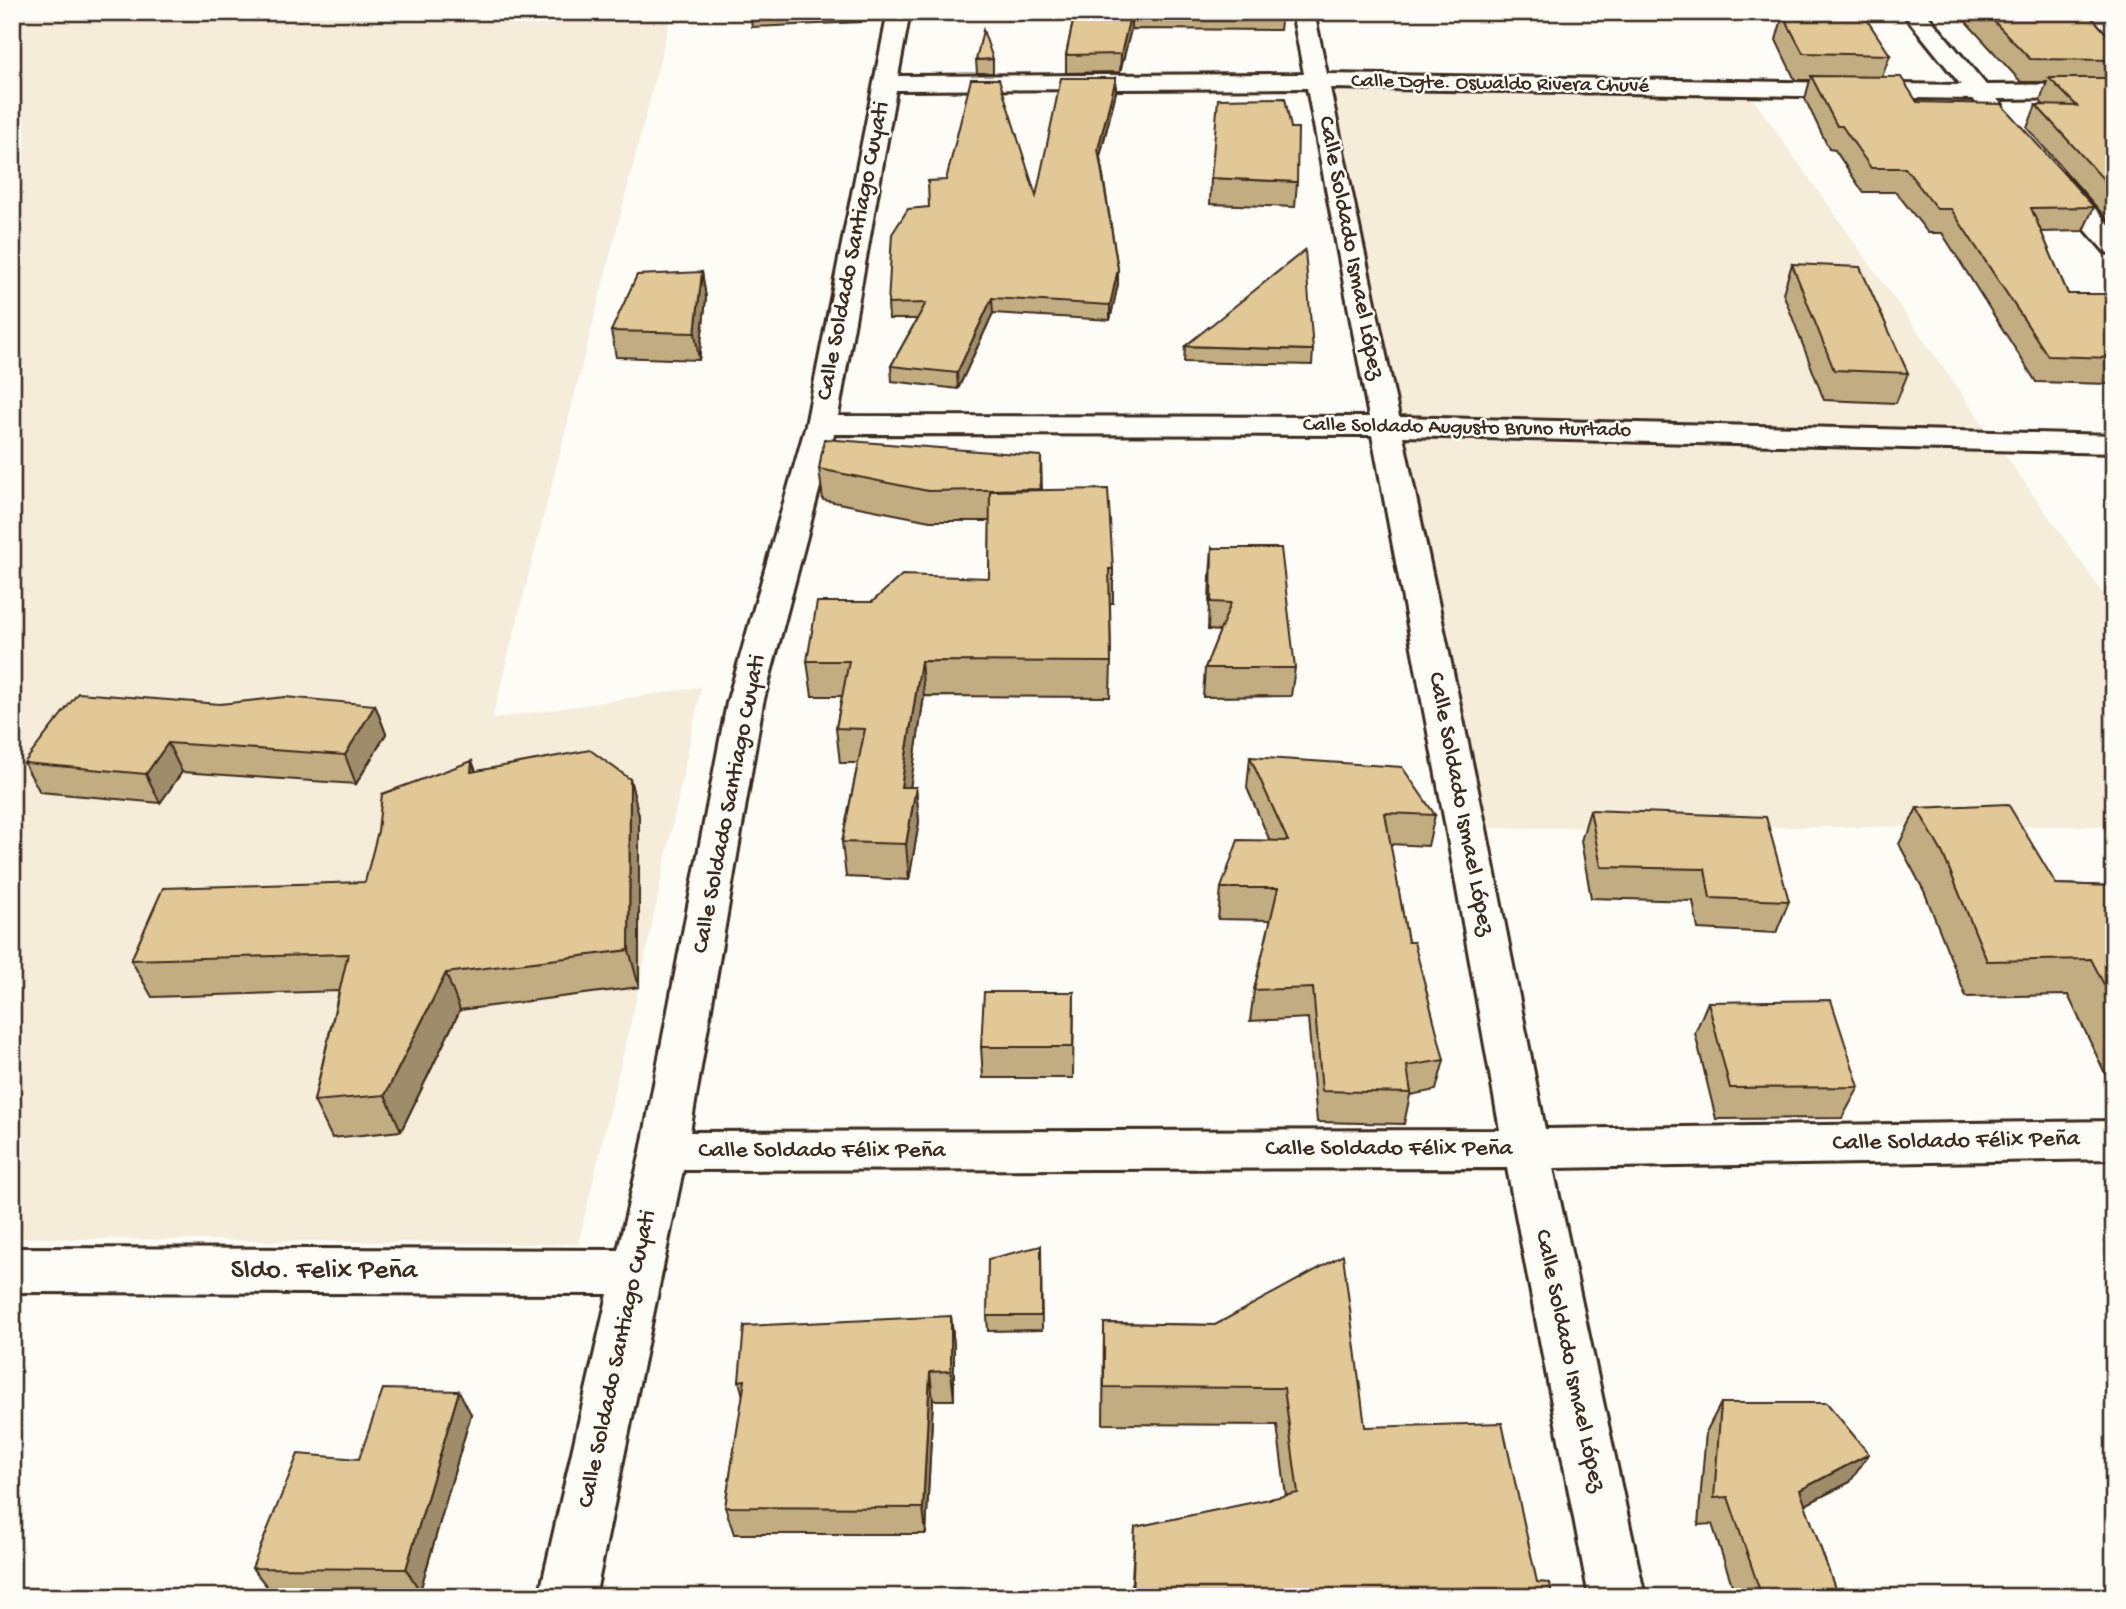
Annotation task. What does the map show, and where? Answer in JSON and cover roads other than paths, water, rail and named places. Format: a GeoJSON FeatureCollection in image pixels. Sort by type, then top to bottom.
{"type":"FeatureCollection","features":[{"type":"Feature","properties":{"kind":"street","name":"Calle Soldado Santiago Cuyati"},"geometry":{"type":"LineString","coordinates":[[567,1597],[664,1152],[745,703],[821,425],[899,12]]}},
{"type":"Feature","properties":{"kind":"street","name":"Calle Soldado Ismael López"},"geometry":{"type":"LineString","coordinates":[[1303,12],[1526,1149],[1617,1597]]}},
{"type":"Feature","properties":{"kind":"street"},"geometry":{"type":"LineString","coordinates":[[1913,12],[2006,123]]}},
{"type":"Feature","properties":{"kind":"street","name":"Calle Dgte. Oswaldo Rivera Chuvé"},"geometry":{"type":"LineString","coordinates":[[886,82],[1317,81],[1979,92],[2114,91]]}},
{"type":"Feature","properties":{"kind":"street"},"geometry":{"type":"LineString","coordinates":[[2042,164],[2114,246]]}},
{"type":"Feature","properties":{"kind":"street","name":"Calle Soldado Augusto Bruno Hurtado"},"geometry":{"type":"LineString","coordinates":[[821,425],[1385,426],[2114,444]]}},
{"type":"Feature","properties":{"kind":"street","name":"Calle Soldado Félix Peña"},"geometry":{"type":"LineString","coordinates":[[664,1152],[1526,1149],[2114,1140]]}},
{"type":"Feature","properties":{"kind":"street","name":"Sldo. Felix Peña"},"geometry":{"type":"LineString","coordinates":[[12,1270],[636,1272]]}}]}
